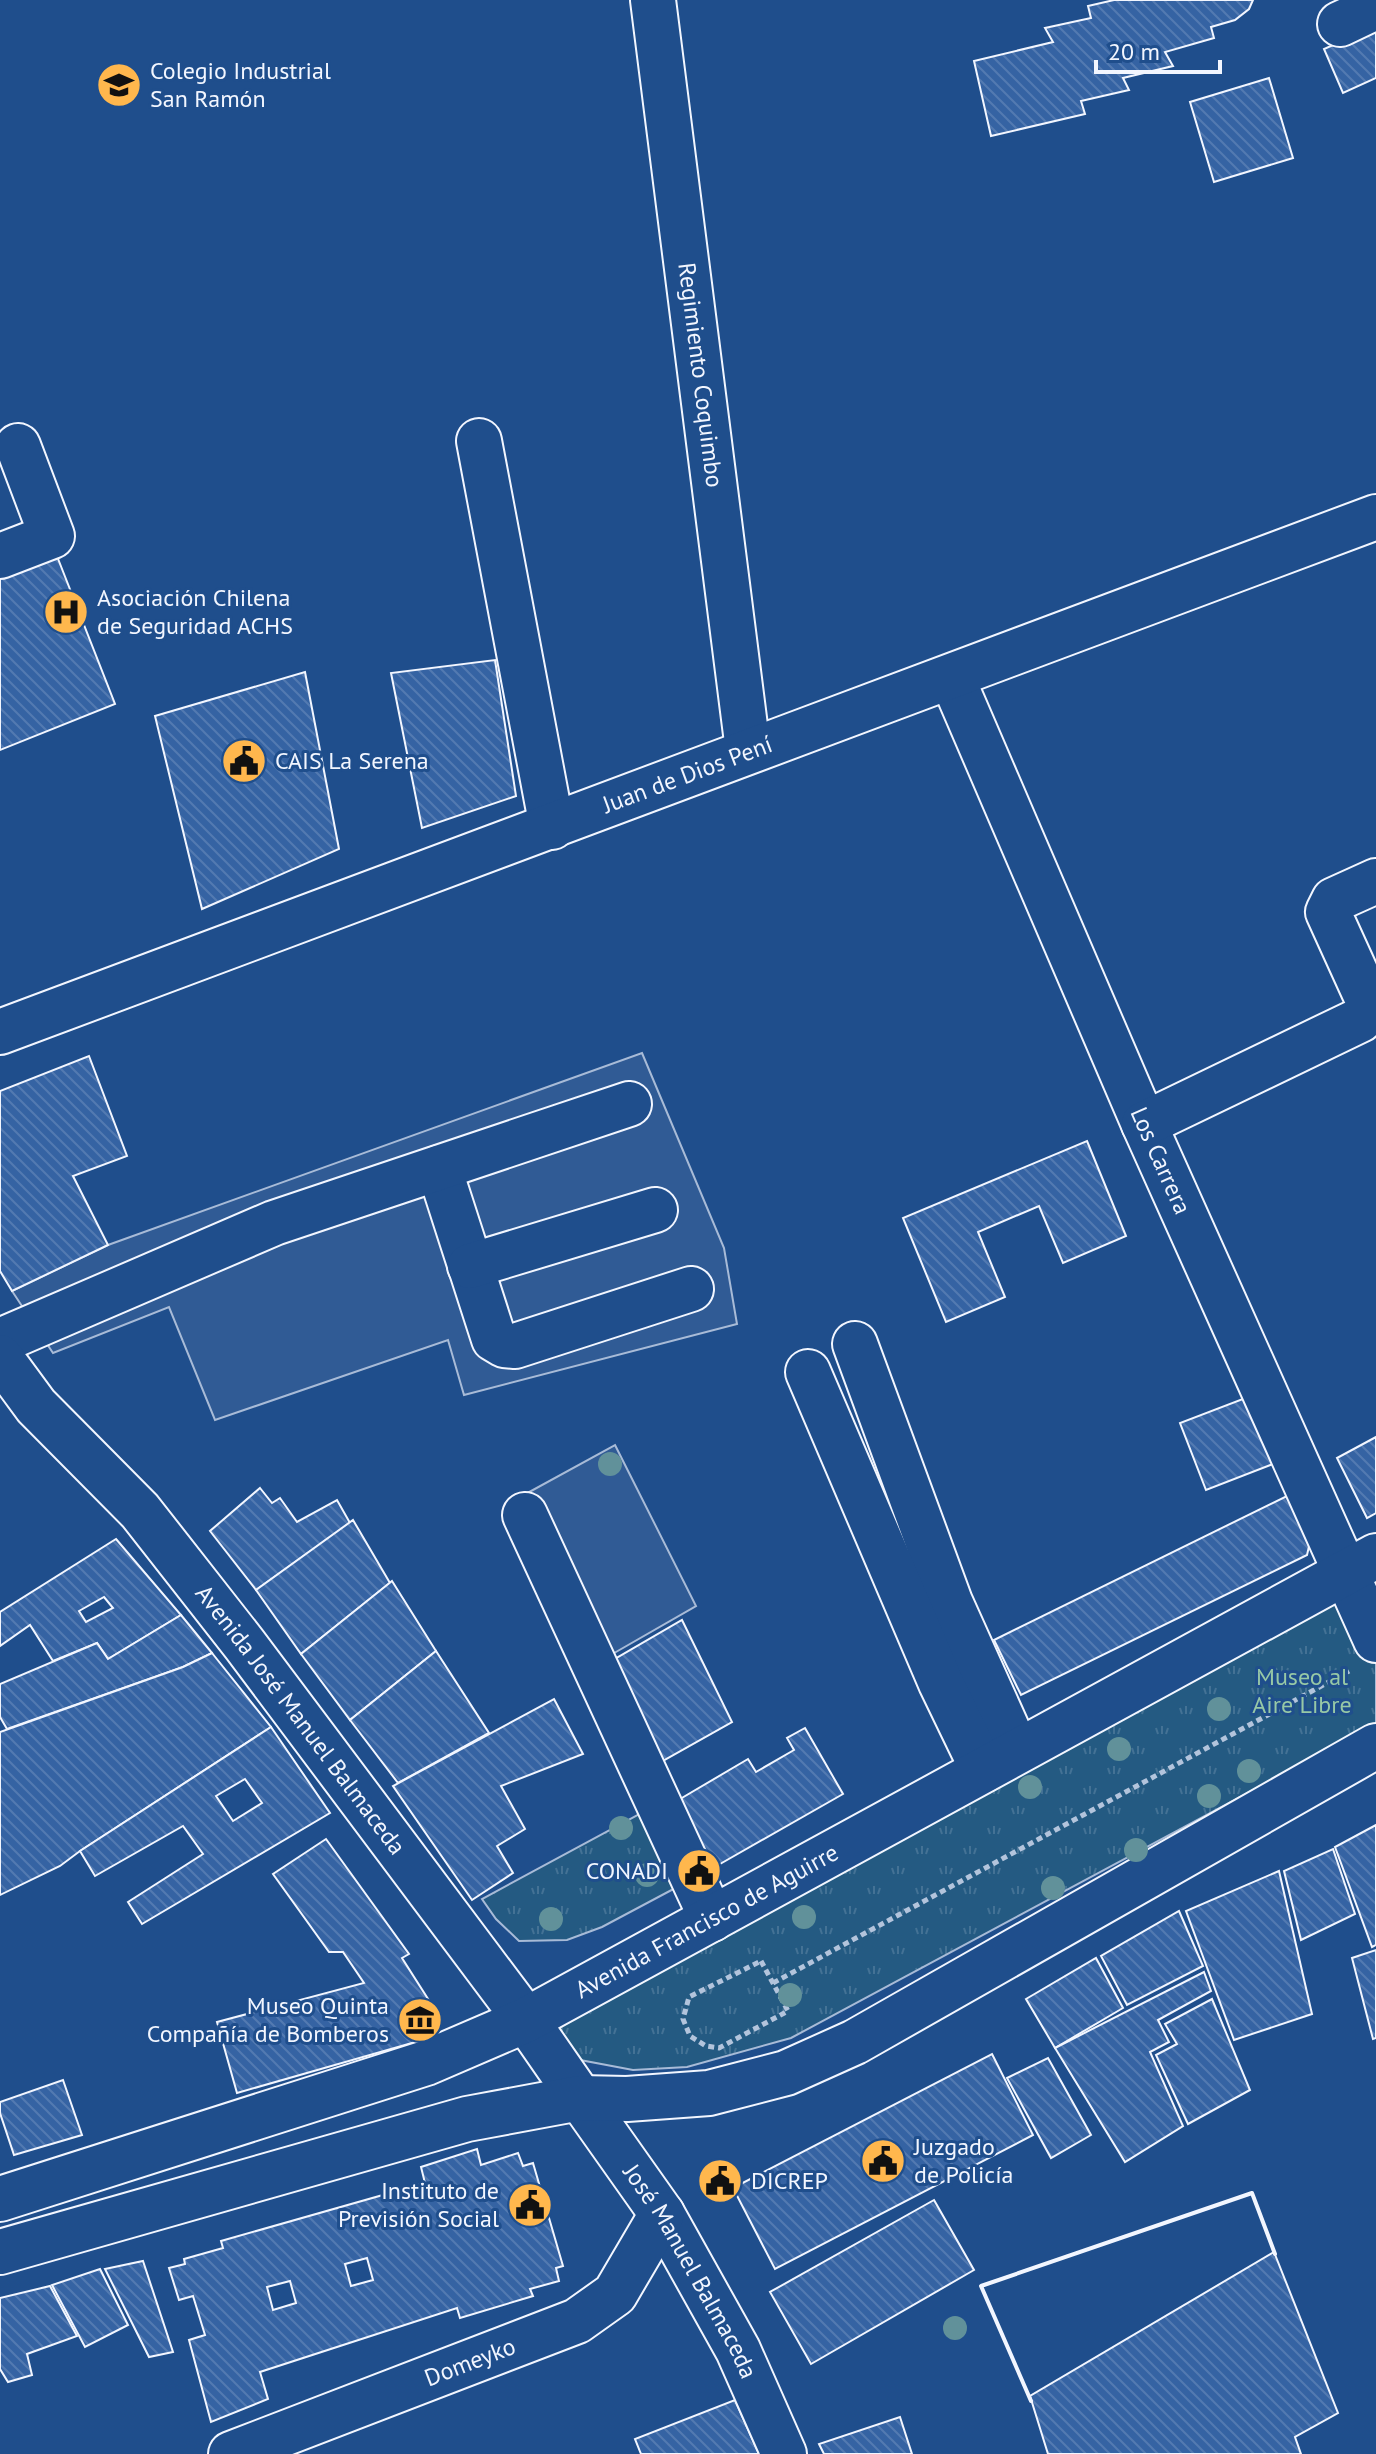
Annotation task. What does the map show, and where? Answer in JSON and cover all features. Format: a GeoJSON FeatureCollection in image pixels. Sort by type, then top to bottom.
{"type":"FeatureCollection","features":[{"type":"Feature","properties":{"kind":"main road","name":"Regimiento Coquimbo"},"geometry":{"type":"LineString","coordinates":[[653,0],[748,750]]}},
{"type":"Feature","properties":{"kind":"main road"},"geometry":{"type":"LineString","coordinates":[[479,441],[552,827]]}},
{"type":"Feature","properties":{"kind":"main road"},"geometry":{"type":"LineString","coordinates":[[0,556],[52,536],[18,446]]}},
{"type":"Feature","properties":{"kind":"main road","name":"Juan de Dios Pení"},"geometry":{"type":"LineString","coordinates":[[0,1032],[1376,517]]}},
{"type":"Feature","properties":{"kind":"main road","name":"Los Carrera"},"geometry":{"type":"LineString","coordinates":[[952,678],[1144,1124],[1360,1565],[1369,1652]]}},
{"type":"Feature","properties":{"kind":"main road"},"geometry":{"type":"LineString","coordinates":[[1144,1124],[1360,1020],[1368,1012],[1370,987],[1328,912],[1334,900],[1376,881]]}},
{"type":"Feature","properties":{"kind":"main road"},"geometry":{"type":"LineString","coordinates":[[0,1341],[274,1223],[629,1104]]}},
{"type":"Feature","properties":{"kind":"main road"},"geometry":{"type":"LineString","coordinates":[[439,1168],[494,1339],[504,1345],[515,1346],[691,1289]]}},
{"type":"Feature","properties":{"kind":"main road"},"geometry":{"type":"LineString","coordinates":[[470,1266],[655,1210]]}},
{"type":"Feature","properties":{"kind":"main road"},"geometry":{"type":"LineString","coordinates":[[855,1344],[950,1602],[1000,1760]]}},
{"type":"Feature","properties":{"kind":"main road","name":"Avenida José Manuel Balmaceda"},"geometry":{"type":"LineString","coordinates":[[0,1357],[36,1406],[140,1511],[245,1645],[526,2020],[580,2098]]}},
{"type":"Feature","properties":{"kind":"main road"},"geometry":{"type":"LineString","coordinates":[[808,1372],[935,1669],[1000,1760]]}},
{"type":"Feature","properties":{"kind":"main road"},"geometry":{"type":"LineString","coordinates":[[525,1515],[712,1919]]}},
{"type":"Feature","properties":{"kind":"main road","name":"Avenida Francisco de Aguirre"},"geometry":{"type":"LineString","coordinates":[[0,2199],[426,2063],[526,2020],[1360,1565]]}},
{"type":"Feature","properties":{"kind":"main road"},"geometry":{"type":"LineString","coordinates":[[0,2252],[467,2119],[580,2098],[627,2099],[709,2093],[786,2073],[855,2042],[1376,1746]]}},
{"type":"Feature","properties":{"kind":"main road","name":"José Manuel Balmaceda"},"geometry":{"type":"LineString","coordinates":[[580,2098],[662,2214],[738,2350],[784,2454]]}},
{"type":"Feature","properties":{"kind":"main road","name":"Domeyko"},"geometry":{"type":"LineString","coordinates":[[231,2454],[577,2321],[615,2294],[662,2214]]}},
{"type":"Feature","properties":{"kind":"path"},"geometry":{"type":"LineString","coordinates":[[773,1983],[1369,1652]]}},
{"type":"Feature","properties":{"kind":"path"},"geometry":{"type":"LineString","coordinates":[[761,1961],[773,1983],[788,2011],[719,2048],[706,2046],[690,2036],[683,2019],[689,1997],[761,1961]]}},
{"type":"Feature","properties":{"kind":"green space","name":"Museo al Aire Libre"},"geometry":{"type":"Polygon","coordinates":[[[1376,1578],[1376,1724],[791,2038],[687,2067],[633,2070],[575,2059],[548,2024],[1376,1578]]]}},
{"type":"Feature","properties":{"kind":"green space"},"geometry":{"type":"Polygon","coordinates":[[[643,1812],[681,1885],[602,1927],[567,1940],[519,1941],[496,1919],[482,1899],[643,1812]]]}},
{"type":"Feature","properties":{"kind":"shaded area"},"geometry":{"type":"Polygon","coordinates":[[[642,1053],[724,1248],[737,1324],[464,1395],[448,1340],[215,1420],[169,1307],[53,1353],[12,1291],[108,1245],[642,1053]]]}},
{"type":"Feature","properties":{"kind":"shaded area"},"geometry":{"type":"Polygon","coordinates":[[[615,1445],[696,1606],[602,1660],[511,1502],[615,1445]]]}},
{"type":"Feature","properties":{"kind":"building"},"geometry":{"type":"Polygon","coordinates":[[[1114,0],[1253,0],[1249,9],[1235,20],[1211,27],[1214,38],[1165,52],[1173,66],[1123,78],[1129,90],[1081,101],[1085,114],[991,136],[974,61],[1053,42],[1045,28],[1091,18],[1088,6],[1114,0]]]}},
{"type":"Feature","properties":{"kind":"building"},"geometry":{"type":"Polygon","coordinates":[[[1376,26],[1376,78],[1343,93],[1324,49],[1376,26]]]}},
{"type":"Feature","properties":{"kind":"building"},"geometry":{"type":"Polygon","coordinates":[[[1269,78],[1293,158],[1214,182],[1190,102],[1269,78]]]}},
{"type":"Feature","properties":{"kind":"building"},"geometry":{"type":"Polygon","coordinates":[[[53,546],[115,704],[0,750],[0,567],[53,546]]]}},
{"type":"Feature","properties":{"kind":"building"},"geometry":{"type":"Polygon","coordinates":[[[495,660],[516,796],[422,828],[391,673],[495,660]]]}},
{"type":"Feature","properties":{"kind":"building","name":"CAIS La Serena"},"geometry":{"type":"Polygon","coordinates":[[[305,672],[339,849],[202,909],[155,716],[305,672]]]}},
{"type":"Feature","properties":{"kind":"building"},"geometry":{"type":"Polygon","coordinates":[[[89,1056],[127,1156],[73,1176],[108,1245],[12,1291],[0,1271],[0,1091],[89,1056]]]}},
{"type":"Feature","properties":{"kind":"building"},"geometry":{"type":"Polygon","coordinates":[[[1087,1141],[1126,1236],[1063,1263],[1039,1206],[978,1232],[1005,1297],[946,1322],[903,1218],[1087,1141]]]}},
{"type":"Feature","properties":{"kind":"building"},"geometry":{"type":"Polygon","coordinates":[[[1248,1397],[1273,1464],[1206,1490],[1180,1423],[1248,1397]]]}},
{"type":"Feature","properties":{"kind":"building"},"geometry":{"type":"Polygon","coordinates":[[[1376,1437],[1376,1513],[1367,1518],[1337,1458],[1376,1437]]]}},
{"type":"Feature","properties":{"kind":"building"},"geometry":{"type":"Polygon","coordinates":[[[260,1488],[272,1503],[280,1498],[297,1522],[337,1500],[350,1523],[256,1590],[210,1531],[260,1488]]]}},
{"type":"Feature","properties":{"kind":"building"},"geometry":{"type":"Polygon","coordinates":[[[1289,1495],[1311,1538],[1307,1555],[1021,1695],[994,1640],[1289,1495]]]}},
{"type":"Feature","properties":{"kind":"building"},"geometry":{"type":"Polygon","coordinates":[[[353,1520],[390,1583],[301,1654],[256,1590],[353,1520]]]}},
{"type":"Feature","properties":{"kind":"building"},"geometry":{"type":"Polygon","coordinates":[[[116,1539],[181,1615],[108,1659],[97,1643],[53,1661],[30,1625],[0,1646],[0,1612],[116,1539]],[[104,1597],[79,1611],[86,1622],[113,1608],[104,1597]]]}},
{"type":"Feature","properties":{"kind":"building"},"geometry":{"type":"Polygon","coordinates":[[[392,1581],[436,1651],[350,1720],[301,1654],[392,1581]]]}},
{"type":"Feature","properties":{"kind":"building"},"geometry":{"type":"Polygon","coordinates":[[[181,1615],[212,1653],[183,1667],[7,1729],[0,1717],[0,1684],[97,1643],[108,1659],[181,1615]]]}},
{"type":"Feature","properties":{"kind":"building"},"geometry":{"type":"Polygon","coordinates":[[[682,1620],[732,1722],[659,1763],[608,1663],[682,1620]]]}},
{"type":"Feature","properties":{"kind":"building"},"geometry":{"type":"Polygon","coordinates":[[[436,1651],[489,1733],[398,1783],[350,1720],[436,1651]]]}},
{"type":"Feature","properties":{"kind":"building"},"geometry":{"type":"Polygon","coordinates":[[[212,1653],[271,1727],[60,1866],[0,1895],[0,1732],[183,1667],[212,1653]]]}},
{"type":"Feature","properties":{"kind":"building"},"geometry":{"type":"Polygon","coordinates":[[[554,1699],[583,1754],[501,1786],[525,1829],[497,1846],[513,1873],[472,1900],[393,1786],[554,1699]]]}},
{"type":"Feature","properties":{"kind":"building"},"geometry":{"type":"Polygon","coordinates":[[[271,1727],[330,1813],[142,1924],[128,1902],[203,1854],[183,1826],[95,1876],[80,1851],[271,1727]],[[245,1779],[216,1796],[233,1821],[262,1803],[245,1779]]]}},
{"type":"Feature","properties":{"kind":"building"},"geometry":{"type":"Polygon","coordinates":[[[805,1728],[843,1794],[713,1868],[675,1802],[748,1759],[756,1772],[794,1750],[787,1738],[805,1728]]]}},
{"type":"Feature","properties":{"kind":"building"},"geometry":{"type":"Polygon","coordinates":[[[1376,1825],[1376,1945],[1372,1947],[1335,1847],[1376,1825]]]}},
{"type":"Feature","properties":{"kind":"building"},"geometry":{"type":"Polygon","coordinates":[[[326,1839],[409,1954],[402,1958],[437,2013],[419,2041],[237,2093],[217,2022],[364,1983],[343,1952],[329,1952],[273,1874],[326,1839]]]}},
{"type":"Feature","properties":{"kind":"building"},"geometry":{"type":"Polygon","coordinates":[[[1333,1849],[1355,1914],[1301,1940],[1284,1871],[1333,1849]]]}},
{"type":"Feature","properties":{"kind":"building"},"geometry":{"type":"Polygon","coordinates":[[[1279,1871],[1312,2014],[1234,2040],[1186,1911],[1279,1871]]]}},
{"type":"Feature","properties":{"kind":"building"},"geometry":{"type":"Polygon","coordinates":[[[1179,1911],[1203,1966],[1127,2005],[1101,1956],[1179,1911]]]}},
{"type":"Feature","properties":{"kind":"building"},"geometry":{"type":"Polygon","coordinates":[[[1376,1950],[1376,2038],[1373,2039],[1352,1958],[1376,1950]]]}},
{"type":"Feature","properties":{"kind":"building"},"geometry":{"type":"Polygon","coordinates":[[[1096,1958],[1123,2008],[1055,2048],[1026,1999],[1096,1958]]]}},
{"type":"Feature","properties":{"kind":"building"},"geometry":{"type":"Polygon","coordinates":[[[1204,1972],[1211,1991],[1158,2020],[1169,2042],[1150,2052],[1183,2126],[1125,2162],[1055,2048],[1204,1972]]]}},
{"type":"Feature","properties":{"kind":"building"},"geometry":{"type":"Polygon","coordinates":[[[1212,1999],[1250,2090],[1188,2124],[1156,2055],[1177,2044],[1165,2024],[1212,1999]]]}},
{"type":"Feature","properties":{"kind":"building","name":"Juzgado de Policía"},"geometry":{"type":"Polygon","coordinates":[[[992,2054],[1033,2135],[775,2269],[733,2188],[992,2054]]]}},
{"type":"Feature","properties":{"kind":"building"},"geometry":{"type":"Polygon","coordinates":[[[1048,2058],[1091,2135],[1051,2158],[1007,2078],[1048,2058]]]}},
{"type":"Feature","properties":{"kind":"building"},"geometry":{"type":"Polygon","coordinates":[[[63,2080],[82,2135],[14,2155],[0,2113],[0,2102],[63,2080]]]}},
{"type":"Feature","properties":{"kind":"building"},"geometry":{"type":"Polygon","coordinates":[[[477,2149],[481,2165],[518,2153],[523,2166],[533,2163],[563,2266],[556,2268],[559,2281],[530,2289],[533,2296],[460,2318],[457,2308],[260,2372],[268,2399],[211,2422],[189,2340],[205,2335],[193,2296],[179,2300],[169,2268],[185,2264],[184,2259],[223,2248],[221,2241],[425,2183],[421,2167],[477,2149]],[[367,2258],[345,2264],[351,2286],[373,2280],[367,2258]],[[290,2281],[267,2287],[273,2310],[296,2303],[290,2281]]]}},
{"type":"Feature","properties":{"kind":"building"},"geometry":{"type":"Polygon","coordinates":[[[934,2200],[974,2270],[811,2364],[770,2292],[934,2200]]]}},
{"type":"Feature","properties":{"kind":"building"},"geometry":{"type":"Polygon","coordinates":[[[1274,2252],[1338,2413],[1295,2437],[1301,2454],[1048,2454],[1030,2396],[1274,2252]]]}},
{"type":"Feature","properties":{"kind":"building"},"geometry":{"type":"Polygon","coordinates":[[[143,2261],[173,2352],[149,2357],[105,2269],[143,2261]]]}},
{"type":"Feature","properties":{"kind":"building"},"geometry":{"type":"Polygon","coordinates":[[[100,2269],[128,2325],[85,2347],[52,2285],[100,2269]]]}},
{"type":"Feature","properties":{"kind":"building"},"geometry":{"type":"Polygon","coordinates":[[[50,2286],[77,2336],[27,2354],[32,2375],[8,2382],[0,2369],[0,2298],[50,2286]]]}},
{"type":"Feature","properties":{"kind":"building"},"geometry":{"type":"Polygon","coordinates":[[[735,2400],[759,2454],[641,2454],[635,2439],[735,2400]]]}},
{"type":"Feature","properties":{"kind":"building"},"geometry":{"type":"Polygon","coordinates":[[[900,2417],[912,2454],[824,2454],[819,2444],[900,2417]]]}},
{"type":"Feature","properties":{"kind":"wall"},"geometry":{"type":"LineString","coordinates":[[1031,2401],[981,2286],[1252,2193],[1275,2254]]}},
{"type":"Feature","properties":{"kind":"place","name":"Colegio Industrial San Ramón"},"geometry":{"type":"Point","coordinates":[119,85]}},
{"type":"Feature","properties":{"kind":"place","name":"Asociación Chilena de Seguridad ACHS"},"geometry":{"type":"Point","coordinates":[66,612]}},
{"type":"Feature","properties":{"kind":"place","name":"CAIS La Serena"},"geometry":{"type":"Point","coordinates":[244,761]}},
{"type":"Feature","properties":{"kind":"place","name":"CONADI"},"geometry":{"type":"Point","coordinates":[699,1871]}},
{"type":"Feature","properties":{"kind":"place","name":"Museo Quinta Compañía de Bomberos"},"geometry":{"type":"Point","coordinates":[420,2020]}},
{"type":"Feature","properties":{"kind":"place","name":"Juzgado de Policía"},"geometry":{"type":"Point","coordinates":[883,2161]}},
{"type":"Feature","properties":{"kind":"place","name":"DICREP"},"geometry":{"type":"Point","coordinates":[720,2181]}},
{"type":"Feature","properties":{"kind":"place","name":"Instituto de Previsión Social"},"geometry":{"type":"Point","coordinates":[530,2205]}}]}
